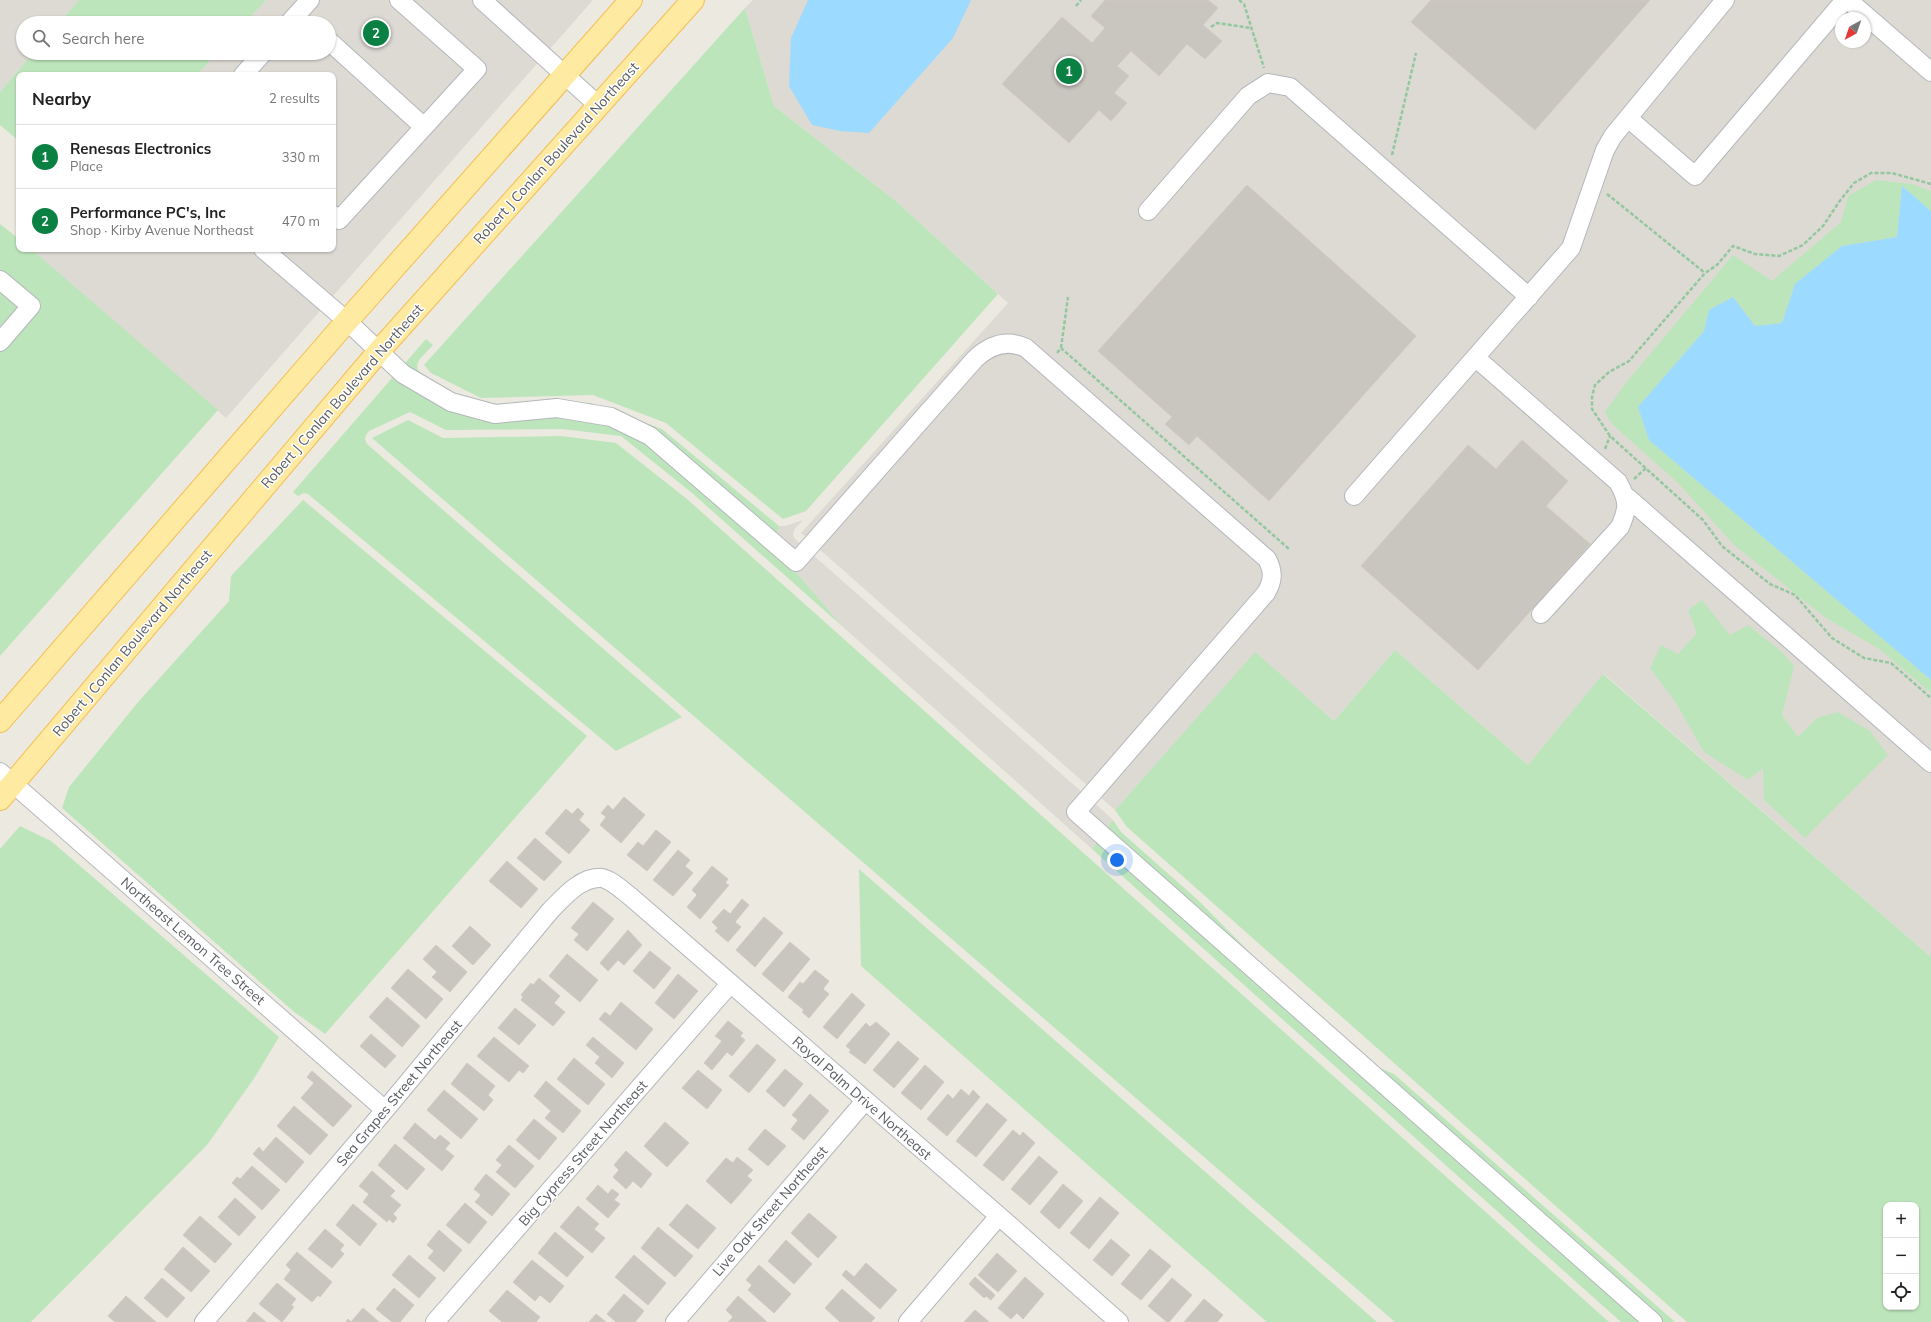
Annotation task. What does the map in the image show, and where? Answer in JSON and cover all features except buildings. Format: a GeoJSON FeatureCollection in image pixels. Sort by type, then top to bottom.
{"type":"FeatureCollection","features":[{"type":"Feature","properties":{"kind":"main road"},"geometry":{"type":"LineString","coordinates":[[0,721],[347,321],[632,0]]}},
{"type":"Feature","properties":{"kind":"main road","name":"Robert J Conlan Boulevard Northeast"},"geometry":{"type":"LineString","coordinates":[[4,785],[379,351],[693,0]]}},
{"type":"Feature","properties":{"kind":"street"},"geometry":{"type":"LineString","coordinates":[[336,217],[339,220],[477,69],[399,0]]}},
{"type":"Feature","properties":{"kind":"street"},"geometry":{"type":"LineString","coordinates":[[482,0],[599,106]]}},
{"type":"Feature","properties":{"kind":"street"},"geometry":{"type":"LineString","coordinates":[[1354,496],[1571,248],[1605,150],[1613,136],[1725,0]]}},
{"type":"Feature","properties":{"kind":"street"},"geometry":{"type":"LineString","coordinates":[[1628,118],[1695,176],[1847,0],[1931,72]]}},
{"type":"Feature","properties":{"kind":"street"},"geometry":{"type":"LineString","coordinates":[[336,47],[424,127]]}},
{"type":"Feature","properties":{"kind":"street"},"geometry":{"type":"LineString","coordinates":[[246,72],[257,60]]}},
{"type":"Feature","properties":{"kind":"street"},"geometry":{"type":"LineString","coordinates":[[1148,211],[1248,96],[1268,83],[1290,88],[1529,297]]}},
{"type":"Feature","properties":{"kind":"street"},"geometry":{"type":"LineString","coordinates":[[266,252],[347,321],[403,374],[451,402],[495,414],[557,408],[610,417],[650,436],[796,562],[975,359],[984,351],[1003,344],[1019,345],[1026,348],[1267,559],[1273,574],[1271,584],[1266,593],[1076,812],[1653,1322]]}},
{"type":"Feature","properties":{"kind":"street"},"geometry":{"type":"LineString","coordinates":[[0,280],[30,306],[0,342]]}},
{"type":"Feature","properties":{"kind":"street"},"geometry":{"type":"LineString","coordinates":[[1476,358],[1618,482],[1626,497],[1931,763]]}},
{"type":"Feature","properties":{"kind":"street"},"geometry":{"type":"LineString","coordinates":[[1540,614],[1620,527],[1626,513],[1626,497]]}},
{"type":"Feature","properties":{"kind":"street","name":"Northeast Lemon Tree Street"},"geometry":{"type":"LineString","coordinates":[[4,785],[386,1110]]}},
{"type":"Feature","properties":{"kind":"street","name":"Sea Grapes Street Northeast"},"geometry":{"type":"LineString","coordinates":[[204,1322],[386,1110],[550,911],[574,888],[589,880],[603,878]]}},
{"type":"Feature","properties":{"kind":"street","name":"Royal Palm Drive Northeast"},"geometry":{"type":"LineString","coordinates":[[603,878],[631,897],[865,1101],[1000,1216],[1119,1322]]}},
{"type":"Feature","properties":{"kind":"street","name":"Big Cypress Street Northeast"},"geometry":{"type":"LineString","coordinates":[[435,1322],[730,984]]}},
{"type":"Feature","properties":{"kind":"street","name":"Live Oak Street Northeast"},"geometry":{"type":"LineString","coordinates":[[675,1322],[865,1101]]}},
{"type":"Feature","properties":{"kind":"street"},"geometry":{"type":"LineString","coordinates":[[908,1322],[1000,1216]]}},
{"type":"Feature","properties":{"kind":"path"},"geometry":{"type":"LineString","coordinates":[[1076,6],[1081,0]]}},
{"type":"Feature","properties":{"kind":"path"},"geometry":{"type":"LineString","coordinates":[[1239,0],[1244,4],[1268,83]]}},
{"type":"Feature","properties":{"kind":"path"},"geometry":{"type":"LineString","coordinates":[[1211,27],[1217,22],[1251,28]]}},
{"type":"Feature","properties":{"kind":"path"},"geometry":{"type":"LineString","coordinates":[[1388,173],[1416,53]]}},
{"type":"Feature","properties":{"kind":"path"},"geometry":{"type":"LineString","coordinates":[[1931,184],[1892,173],[1871,173],[1854,183],[1823,226],[1803,245],[1779,256],[1755,254],[1733,246],[1718,265],[1704,273],[1629,361],[1609,372],[1595,384],[1592,397],[1592,409],[1610,436],[1703,520],[1722,546],[1770,584],[1795,596],[1832,638],[1864,658],[1891,663],[1931,698]]}},
{"type":"Feature","properties":{"kind":"path"},"geometry":{"type":"LineString","coordinates":[[1594,182],[1704,273]]}},
{"type":"Feature","properties":{"kind":"path"},"geometry":{"type":"LineString","coordinates":[[1046,365],[1061,348],[1068,298]]}},
{"type":"Feature","properties":{"kind":"path"},"geometry":{"type":"LineString","coordinates":[[1061,348],[1288,549]]}},
{"type":"Feature","properties":{"kind":"shaded area"},"geometry":{"type":"Polygon","coordinates":[[[0,0],[79,0],[65,16],[16,16],[16,60],[27,60],[0,92],[0,0]]]}},
{"type":"Feature","properties":{"kind":"shaded area"},"geometry":{"type":"Polygon","coordinates":[[[266,0],[593,0],[226,418],[34,252],[336,252],[336,72],[200,72],[211,60],[336,60],[336,16],[251,16],[266,0]]]}},
{"type":"Feature","properties":{"kind":"shaded area"},"geometry":{"type":"Polygon","coordinates":[[[753,0],[1931,0],[1931,957],[1604,674],[1528,765],[1395,650],[1334,721],[1255,653],[1115,810],[801,533],[1008,303],[897,202],[774,106],[745,8],[753,0]]]}},
{"type":"Feature","properties":{"kind":"shaded area"},"geometry":{"type":"Polygon","coordinates":[[[803,520],[794,530],[793,535],[795,539],[1113,820],[1092,849],[843,627],[774,546],[779,526],[785,526],[803,520]]]}},
{"type":"Feature","properties":{"kind":"green space"},"geometry":{"type":"Polygon","coordinates":[[[79,0],[266,0],[251,16],[65,16],[79,0]]]}},
{"type":"Feature","properties":{"kind":"green space"},"geometry":{"type":"Polygon","coordinates":[[[745,8],[774,106],[897,202],[998,294],[806,511],[783,519],[666,423],[593,395],[481,398],[431,373],[424,365],[745,8]]]}},
{"type":"Feature","properties":{"kind":"green space"},"geometry":{"type":"Polygon","coordinates":[[[27,60],[211,60],[200,72],[17,72],[27,60]]]}},
{"type":"Feature","properties":{"kind":"green space"},"geometry":{"type":"Polygon","coordinates":[[[16,73],[16,138],[0,125],[0,92],[16,73]]]}},
{"type":"Feature","properties":{"kind":"green space"},"geometry":{"type":"Polygon","coordinates":[[[1876,180],[1912,184],[1931,191],[1931,211],[1902,186],[1897,237],[1842,246],[1795,284],[1782,323],[1755,326],[1733,297],[1709,310],[1704,331],[1638,407],[1649,440],[1931,680],[1931,693],[1879,649],[1826,618],[1735,546],[1679,484],[1612,424],[1605,412],[1625,384],[1733,255],[1772,281],[1841,222],[1848,196],[1876,180]]]}},
{"type":"Feature","properties":{"kind":"green space"},"geometry":{"type":"Polygon","coordinates":[[[0,224],[16,237],[16,252],[34,252],[218,410],[0,656],[0,224]]]}},
{"type":"Feature","properties":{"kind":"green space"},"geometry":{"type":"Polygon","coordinates":[[[426,339],[433,345],[419,360],[417,365],[418,370],[427,380],[477,404],[591,403],[662,429],[779,526],[774,546],[843,627],[692,493],[621,436],[562,429],[446,430],[410,412],[369,431],[365,439],[367,444],[682,717],[616,751],[308,494],[304,493],[298,496],[293,492],[426,339]]]}},
{"type":"Feature","properties":{"kind":"green space"},"geometry":{"type":"Polygon","coordinates":[[[408,420],[443,438],[561,436],[616,443],[687,499],[1609,1322],[1395,1322],[372,438],[408,420]]]}},
{"type":"Feature","properties":{"kind":"green space"},"geometry":{"type":"Polygon","coordinates":[[[303,500],[587,736],[325,1034],[293,1011],[62,808],[69,787],[139,701],[229,601],[231,576],[303,500]]]}},
{"type":"Feature","properties":{"kind":"green space"},"geometry":{"type":"Polygon","coordinates":[[[1702,600],[1730,635],[1748,625],[1781,651],[1794,666],[1782,715],[1798,737],[1817,718],[1838,712],[1870,731],[1888,755],[1805,838],[1764,800],[1763,768],[1748,780],[1704,752],[1676,703],[1650,668],[1661,645],[1678,654],[1697,633],[1688,610],[1702,600]]]}},
{"type":"Feature","properties":{"kind":"green space"},"geometry":{"type":"Polygon","coordinates":[[[1395,650],[1528,765],[1603,674],[1931,957],[1931,1322],[1687,1322],[1127,827],[1115,810],[1255,652],[1334,721],[1395,650]]]}},
{"type":"Feature","properties":{"kind":"green space"},"geometry":{"type":"Polygon","coordinates":[[[1113,820],[1121,832],[1199,901],[1353,1057],[1394,1074],[1675,1322],[1621,1322],[1092,849],[1113,820]]]}},
{"type":"Feature","properties":{"kind":"green space"},"geometry":{"type":"Polygon","coordinates":[[[20,826],[51,841],[279,1037],[255,1077],[207,1145],[31,1322],[0,1322],[0,849],[20,826]]]}},
{"type":"Feature","properties":{"kind":"green space"},"geometry":{"type":"Polygon","coordinates":[[[859,869],[1377,1322],[1267,1322],[861,966],[859,869]]]}},
{"type":"Feature","properties":{"kind":"water"},"geometry":{"type":"Polygon","coordinates":[[[808,0],[971,0],[953,38],[869,133],[840,131],[812,125],[789,86],[791,38],[808,0]]]}},
{"type":"Feature","properties":{"kind":"water"},"geometry":{"type":"Polygon","coordinates":[[[1902,186],[1931,211],[1931,680],[1649,440],[1638,407],[1704,331],[1709,310],[1733,297],[1755,326],[1782,323],[1795,284],[1842,246],[1897,237],[1902,186]]]}},
{"type":"Feature","properties":{"kind":"place","name":"Performance PC's, Inc"},"geometry":{"type":"Point","coordinates":[376,33]}},
{"type":"Feature","properties":{"kind":"place","name":"Renesas Electronics"},"geometry":{"type":"Point","coordinates":[1069,71]}}]}
